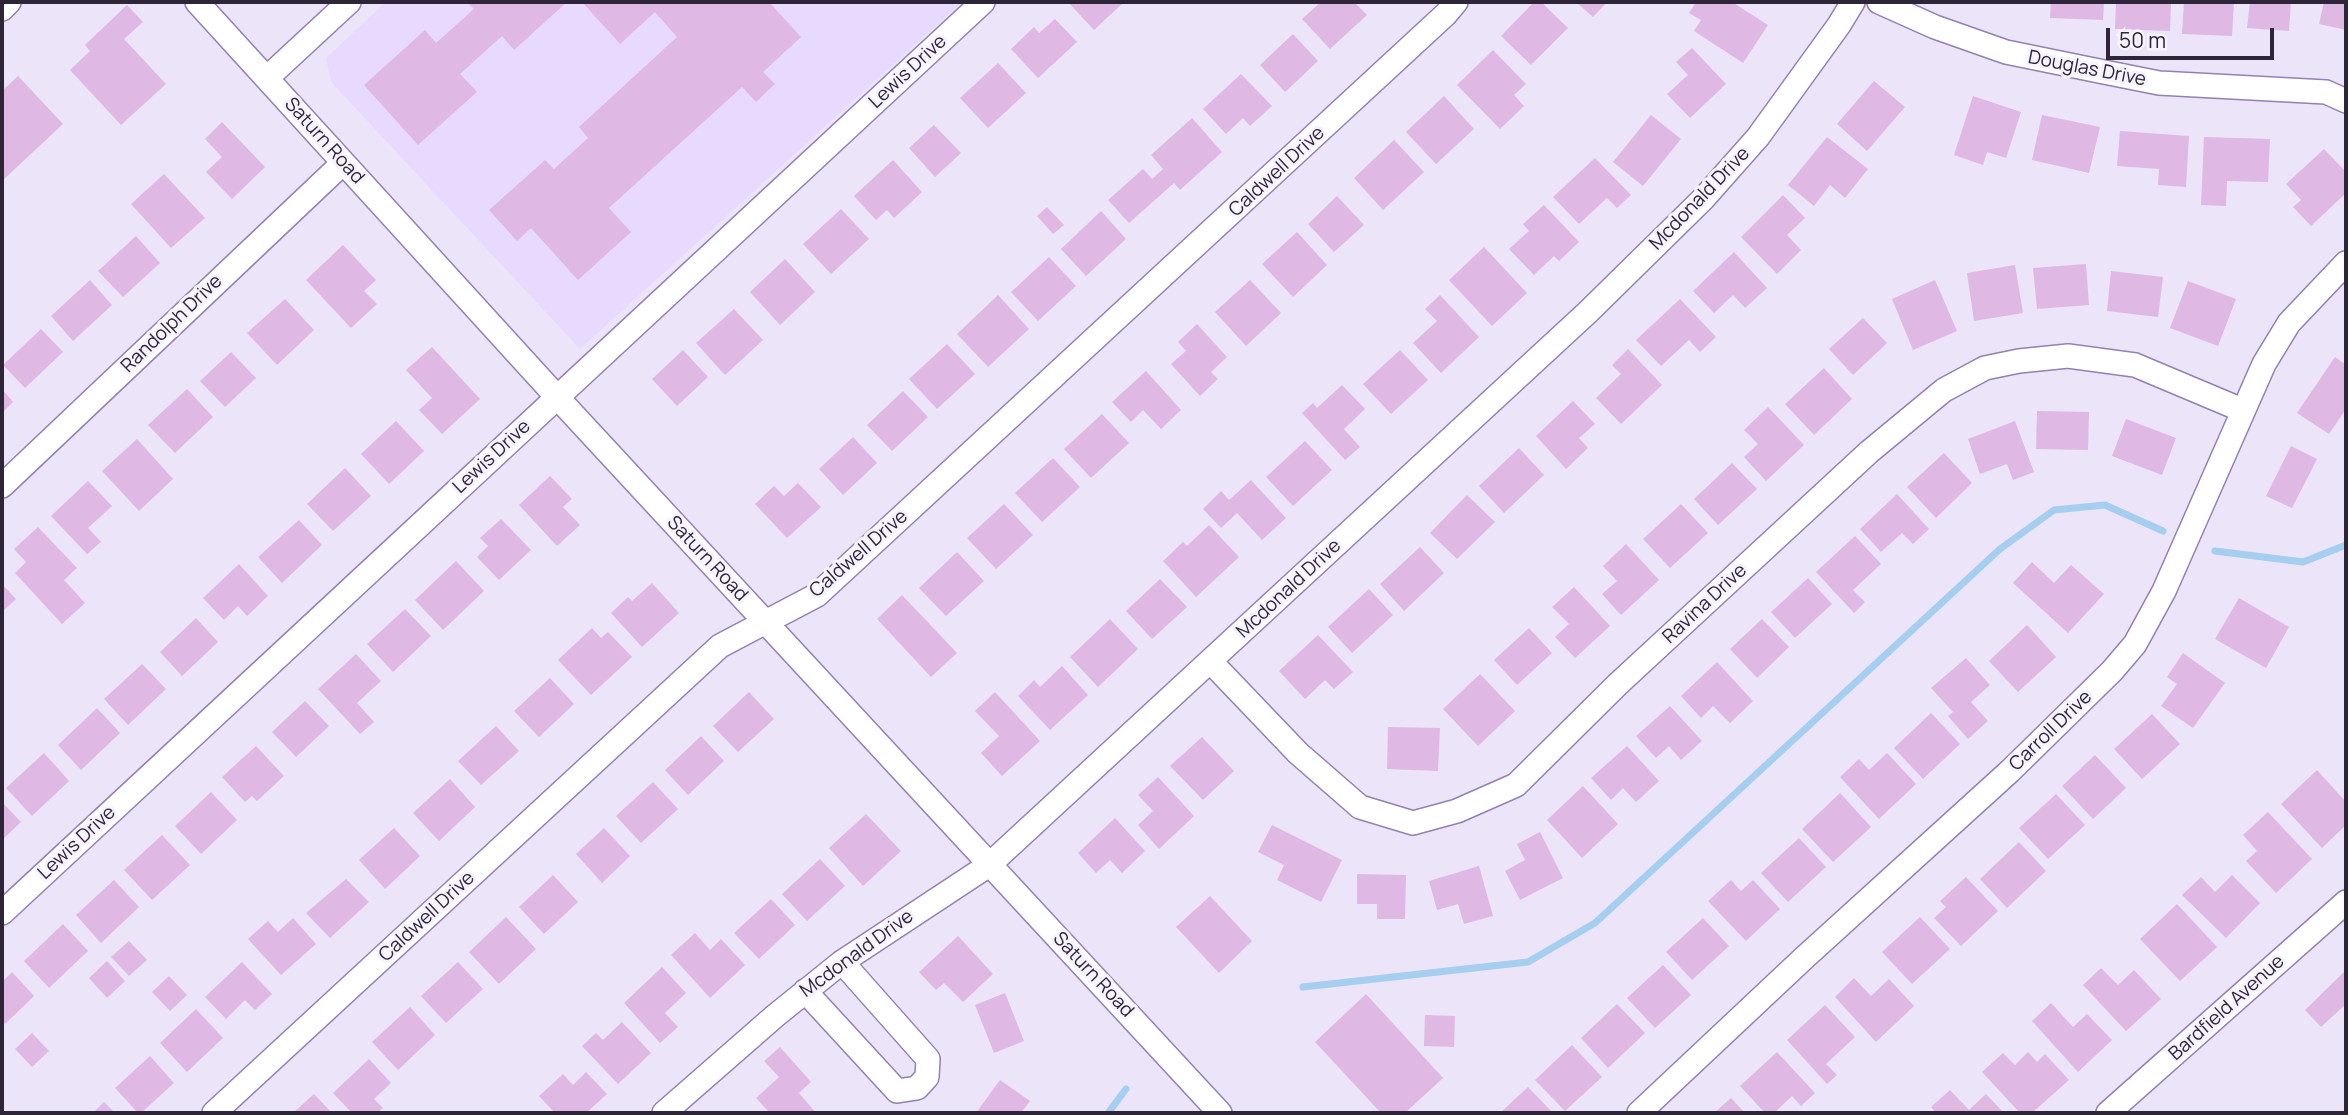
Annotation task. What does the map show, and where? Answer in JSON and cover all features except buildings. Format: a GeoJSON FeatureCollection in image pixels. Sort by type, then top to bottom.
{"type":"FeatureCollection","features":[{"type":"Feature","properties":{"kind":"street"},"geometry":{"type":"LineString","coordinates":[[2,9],[9,2]]}},
{"type":"Feature","properties":{"kind":"street","name":"Saturn Road"},"geometry":{"type":"LineString","coordinates":[[197,2],[557,397],[1220,1113]]}},
{"type":"Feature","properties":{"kind":"street"},"geometry":{"type":"LineString","coordinates":[[267,78],[349,2]]}},
{"type":"Feature","properties":{"kind":"street","name":"Lewis Drive"},"geometry":{"type":"LineString","coordinates":[[2,913],[983,2]]}},
{"type":"Feature","properties":{"kind":"street","name":"Caldwell Drive"},"geometry":{"type":"LineString","coordinates":[[214,1113],[720,646],[817,595],[1337,116],[1456,2]]}},
{"type":"Feature","properties":{"kind":"street","name":"Mcdonald Drive"},"geometry":{"type":"LineString","coordinates":[[664,1113],[842,962],[989,865],[1588,312],[1704,198],[1758,137],[1853,2]]}},
{"type":"Feature","properties":{"kind":"street","name":"Douglas Drive"},"geometry":{"type":"LineString","coordinates":[[1879,2],[1935,27],[2007,52],[2160,83],[2326,92],[2346,101]]}},
{"type":"Feature","properties":{"kind":"street","name":"Randolph Drive"},"geometry":{"type":"LineString","coordinates":[[2,486],[344,163]]}},
{"type":"Feature","properties":{"kind":"street","name":"Carroll Drive"},"geometry":{"type":"LineString","coordinates":[[1639,1113],[1804,958],[2010,771],[2112,671],[2135,644],[2164,591],[2264,364],[2289,323],[2346,263]]}},
{"type":"Feature","properties":{"kind":"street","name":"Ravina Drive"},"geometry":{"type":"LineString","coordinates":[[1211,662],[1298,753],[1360,807],[1413,823],[1457,810],[1516,785],[1618,684],[1869,452],[1944,390],[1984,369],[2019,361],[2068,356],[2135,365],[2242,410]]}},
{"type":"Feature","properties":{"kind":"street","name":"Bardfield Avenue"},"geometry":{"type":"LineString","coordinates":[[2108,1113],[2346,902]]}},
{"type":"Feature","properties":{"kind":"street"},"geometry":{"type":"LineString","coordinates":[[805,991],[897,1091],[917,1088],[927,1077],[928,1059],[842,962]]}},
{"type":"Feature","properties":{"kind":"shaded area"},"geometry":{"type":"Polygon","coordinates":[[[386,2],[962,2],[580,349],[331,82],[326,58],[386,2]]]}},
{"type":"Feature","properties":{"kind":"waterway"},"geometry":{"type":"LineString","coordinates":[[1303,987],[1528,962],[1595,923],[2000,549],[2054,510],[2105,505],[2163,531]]}},
{"type":"Feature","properties":{"kind":"waterway"},"geometry":{"type":"LineString","coordinates":[[2215,551],[2303,562],[2346,545]]}},
{"type":"Feature","properties":{"kind":"waterway"},"geometry":{"type":"LineString","coordinates":[[1108,1113],[1126,1089]]}}]}
